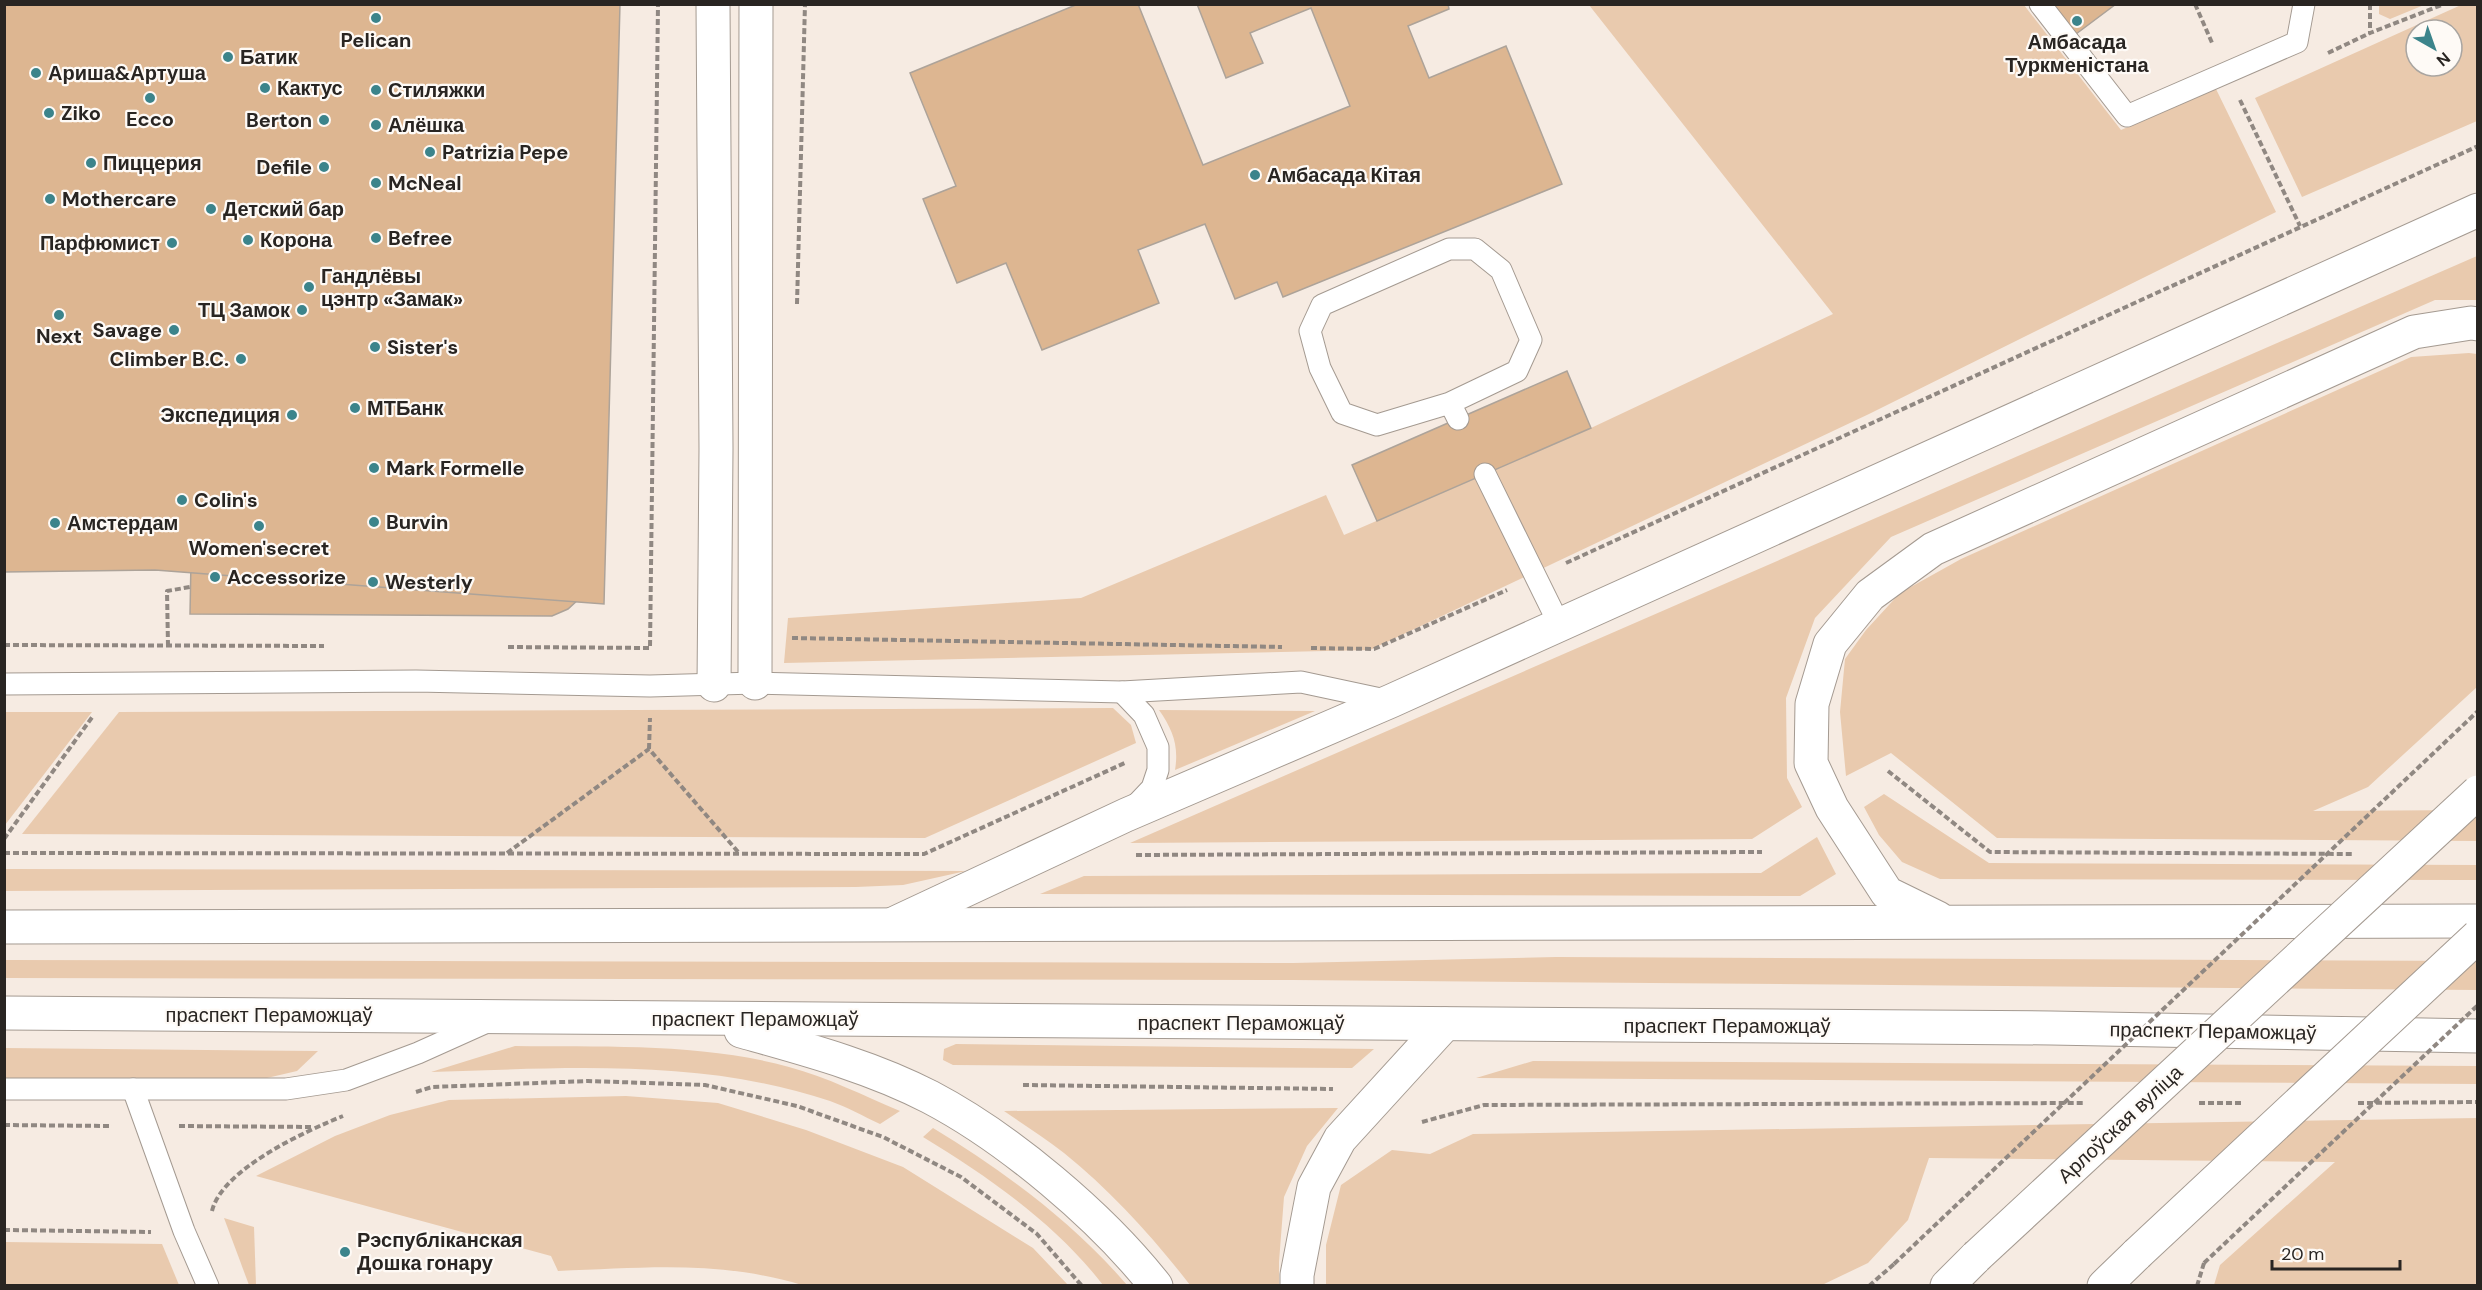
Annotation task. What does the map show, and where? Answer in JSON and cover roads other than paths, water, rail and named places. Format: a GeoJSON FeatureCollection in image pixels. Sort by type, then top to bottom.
{"type":"FeatureCollection","features":[{"type":"Feature","properties":{"kind":"main road"},"geometry":{"type":"LineString","coordinates":[[713,4],[716,437],[714,684]]}},
{"type":"Feature","properties":{"kind":"main road"},"geometry":{"type":"LineString","coordinates":[[755,683],[756,4]]}},
{"type":"Feature","properties":{"kind":"main road"},"geometry":{"type":"LineString","coordinates":[[885,927],[1126,815],[1390,701],[2478,210]]}},
{"type":"Feature","properties":{"kind":"main road"},"geometry":{"type":"LineString","coordinates":[[1942,921],[1887,893],[1832,808],[1811,763],[1812,704],[1830,644],[1870,595],[1933,549],[2414,332],[2471,323],[2478,324]]}},
{"type":"Feature","properties":{"kind":"main road","name":"Арлоўская вуліца"},"geometry":{"type":"LineString","coordinates":[[1947,1286],[2478,792]]}},
{"type":"Feature","properties":{"kind":"main road"},"geometry":{"type":"LineString","coordinates":[[4,927],[885,927],[1942,921],[2478,921]]}},
{"type":"Feature","properties":{"kind":"main road"},"geometry":{"type":"LineString","coordinates":[[2104,1286],[2478,936]]}},
{"type":"Feature","properties":{"kind":"main road","name":"праспект Пераможцаў"},"geometry":{"type":"LineString","coordinates":[[4,1013],[2051,1028],[2478,1035]]}},
{"type":"Feature","properties":{"kind":"main road"},"geometry":{"type":"LineString","coordinates":[[696,1019],[829,1055],[930,1097],[1012,1150],[1086,1210],[1156,1286]]}},
{"type":"Feature","properties":{"kind":"main road"},"geometry":{"type":"LineString","coordinates":[[1297,1286],[1297,1275],[1314,1187],[1340,1139],[1445,1024]]}},
{"type":"Feature","properties":{"kind":"lane"},"geometry":{"type":"LineString","coordinates":[[2040,4],[2127,116],[2297,42],[2304,4]]}},
{"type":"Feature","properties":{"kind":"lane"},"geometry":{"type":"LineString","coordinates":[[1449,249],[1475,249],[1493,263],[1501,270],[1530,340],[1517,371],[1454,411],[1377,425],[1342,413],[1320,368],[1310,331],[1322,305],[1449,249]]}},
{"type":"Feature","properties":{"kind":"lane"},"geometry":{"type":"LineString","coordinates":[[1485,474],[1559,624]]}},
{"type":"Feature","properties":{"kind":"lane"},"geometry":{"type":"LineString","coordinates":[[4,684],[416,681],[650,686],[755,683],[1122,692],[1301,682],[1390,701]]}},
{"type":"Feature","properties":{"kind":"lane"},"geometry":{"type":"LineString","coordinates":[[1122,692],[1144,715],[1158,747],[1158,770],[1152,788],[1126,815]]}},
{"type":"Feature","properties":{"kind":"lane"},"geometry":{"type":"LineString","coordinates":[[4,1089],[286,1089],[346,1080],[418,1053],[499,1017]]}},
{"type":"Feature","properties":{"kind":"lane"},"geometry":{"type":"LineString","coordinates":[[133,1089],[184,1231],[208,1286]]}},
{"type":"Feature","properties":{"kind":"place","name":"Pelican"},"geometry":{"type":"Point","coordinates":[376,18]}},
{"type":"Feature","properties":{"kind":"place","name":"Амбасада Туркменістана"},"geometry":{"type":"Point","coordinates":[2077,21]}},
{"type":"Feature","properties":{"kind":"place","name":"Батик"},"geometry":{"type":"Point","coordinates":[228,57]}},
{"type":"Feature","properties":{"kind":"place","name":"Ариша&Артуша"},"geometry":{"type":"Point","coordinates":[36,73]}},
{"type":"Feature","properties":{"kind":"place","name":"Кактус"},"geometry":{"type":"Point","coordinates":[265,88]}},
{"type":"Feature","properties":{"kind":"place","name":"Стиляжки"},"geometry":{"type":"Point","coordinates":[376,90]}},
{"type":"Feature","properties":{"kind":"place","name":"Ecco"},"geometry":{"type":"Point","coordinates":[150,98]}},
{"type":"Feature","properties":{"kind":"place","name":"Ziko"},"geometry":{"type":"Point","coordinates":[49,113]}},
{"type":"Feature","properties":{"kind":"place","name":"Berton"},"geometry":{"type":"Point","coordinates":[324,120]}},
{"type":"Feature","properties":{"kind":"place","name":"Алёшка"},"geometry":{"type":"Point","coordinates":[376,125]}},
{"type":"Feature","properties":{"kind":"place","name":"Patrizia Pepe"},"geometry":{"type":"Point","coordinates":[430,152]}},
{"type":"Feature","properties":{"kind":"place","name":"Пиццерия"},"geometry":{"type":"Point","coordinates":[91,163]}},
{"type":"Feature","properties":{"kind":"place","name":"Defile"},"geometry":{"type":"Point","coordinates":[324,167]}},
{"type":"Feature","properties":{"kind":"place","name":"Амбасада Кітая"},"geometry":{"type":"Point","coordinates":[1255,175]}},
{"type":"Feature","properties":{"kind":"place","name":"McNeal"},"geometry":{"type":"Point","coordinates":[376,183]}},
{"type":"Feature","properties":{"kind":"place","name":"Mothercare"},"geometry":{"type":"Point","coordinates":[50,199]}},
{"type":"Feature","properties":{"kind":"place","name":"Детский бар"},"geometry":{"type":"Point","coordinates":[211,209]}},
{"type":"Feature","properties":{"kind":"place","name":"Befree"},"geometry":{"type":"Point","coordinates":[376,238]}},
{"type":"Feature","properties":{"kind":"place","name":"Корона"},"geometry":{"type":"Point","coordinates":[248,240]}},
{"type":"Feature","properties":{"kind":"place","name":"Парфюмист"},"geometry":{"type":"Point","coordinates":[172,243]}},
{"type":"Feature","properties":{"kind":"place","name":"Гандлёвы цэнтр «Замак»"},"geometry":{"type":"Point","coordinates":[309,287]}},
{"type":"Feature","properties":{"kind":"place","name":"ТЦ Замок"},"geometry":{"type":"Point","coordinates":[302,310]}},
{"type":"Feature","properties":{"kind":"place","name":"Next"},"geometry":{"type":"Point","coordinates":[59,315]}},
{"type":"Feature","properties":{"kind":"place","name":"Savage"},"geometry":{"type":"Point","coordinates":[174,330]}},
{"type":"Feature","properties":{"kind":"place","name":"Sister's"},"geometry":{"type":"Point","coordinates":[375,347]}},
{"type":"Feature","properties":{"kind":"place","name":"Climber B.C."},"geometry":{"type":"Point","coordinates":[241,359]}},
{"type":"Feature","properties":{"kind":"place","name":"МТБанк"},"geometry":{"type":"Point","coordinates":[355,408]}},
{"type":"Feature","properties":{"kind":"place","name":"Экспедиция"},"geometry":{"type":"Point","coordinates":[292,415]}},
{"type":"Feature","properties":{"kind":"place","name":"Mark Formelle"},"geometry":{"type":"Point","coordinates":[374,468]}},
{"type":"Feature","properties":{"kind":"place","name":"Colin's"},"geometry":{"type":"Point","coordinates":[182,500]}},
{"type":"Feature","properties":{"kind":"place","name":"Burvin"},"geometry":{"type":"Point","coordinates":[374,522]}},
{"type":"Feature","properties":{"kind":"place","name":"Амстердам"},"geometry":{"type":"Point","coordinates":[55,523]}},
{"type":"Feature","properties":{"kind":"place","name":"Women'secret"},"geometry":{"type":"Point","coordinates":[259,526]}},
{"type":"Feature","properties":{"kind":"place","name":"Accessorize"},"geometry":{"type":"Point","coordinates":[215,577]}},
{"type":"Feature","properties":{"kind":"place","name":"Westerly"},"geometry":{"type":"Point","coordinates":[373,582]}},
{"type":"Feature","properties":{"kind":"place","name":"Рэспубліканская Дошка гонару"},"geometry":{"type":"Point","coordinates":[345,1252]}}]}
